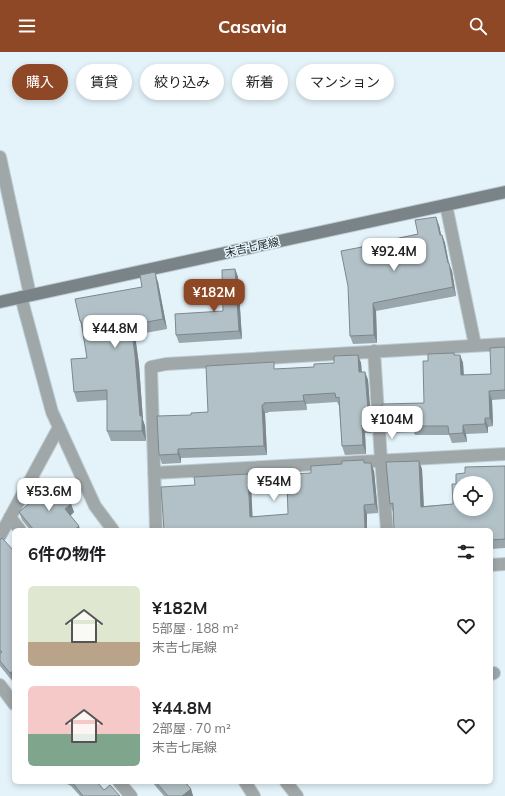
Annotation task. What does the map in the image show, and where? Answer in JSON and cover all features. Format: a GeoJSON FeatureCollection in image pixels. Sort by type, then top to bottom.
{"type":"FeatureCollection","features":[{"type":"Feature","properties":{"kind":"main road","name":"末吉七尾線"},"geometry":{"type":"LineString","coordinates":[[0,302],[505,192]]}},
{"type":"Feature","properties":{"kind":"street"},"geometry":{"type":"LineString","coordinates":[[0,157],[26,296],[52,412],[95,506],[112,528]]}},
{"type":"Feature","properties":{"kind":"street"},"geometry":{"type":"LineString","coordinates":[[446,206],[475,345]]}},
{"type":"Feature","properties":{"kind":"street"},"geometry":{"type":"LineString","coordinates":[[156,528],[151,367],[166,364],[505,344]]}},
{"type":"Feature","properties":{"kind":"street"},"geometry":{"type":"LineString","coordinates":[[374,351],[387,528]]}},
{"type":"Feature","properties":{"kind":"street"},"geometry":{"type":"LineString","coordinates":[[0,536],[59,427]]}},
{"type":"Feature","properties":{"kind":"street"},"geometry":{"type":"LineString","coordinates":[[154,473],[505,454]]}},
{"type":"Feature","properties":{"kind":"street"},"geometry":{"type":"LineString","coordinates":[[10,517],[18,528]]}},
{"type":"Feature","properties":{"kind":"street"},"geometry":{"type":"LineString","coordinates":[[493,565],[505,564]]}},
{"type":"Feature","properties":{"kind":"street"},"geometry":{"type":"LineString","coordinates":[[0,685],[12,701]]}},
{"type":"Feature","properties":{"kind":"street"},"geometry":{"type":"LineString","coordinates":[[121,784],[131,796]]}},
{"type":"Feature","properties":{"kind":"street"},"geometry":{"type":"LineString","coordinates":[[246,784],[254,796]]}},
{"type":"Feature","properties":{"kind":"street"},"geometry":{"type":"LineString","coordinates":[[288,784],[297,796]]}},
{"type":"Feature","properties":{"kind":"building"},"geometry":{"type":"Polygon","coordinates":[[[436,217],[449,263],[453,287],[373,303],[374,335],[350,336],[348,286],[341,251],[418,234],[415,220],[436,217]]]}},
{"type":"Feature","properties":{"kind":"building"},"geometry":{"type":"Polygon","coordinates":[[[235,269],[239,331],[176,335],[175,314],[223,311],[222,270],[235,269]]]}},
{"type":"Feature","properties":{"kind":"building"},"geometry":{"type":"Polygon","coordinates":[[[155,272],[163,319],[131,325],[140,416],[142,416],[142,431],[107,431],[107,390],[74,392],[71,359],[87,358],[81,321],[75,299],[142,287],[140,275],[155,272]]]}},
{"type":"Feature","properties":{"kind":"building"},"geometry":{"type":"Polygon","coordinates":[[[505,347],[505,390],[489,391],[490,418],[485,418],[485,424],[463,425],[463,433],[449,434],[448,426],[412,426],[412,423],[384,424],[382,404],[424,403],[423,361],[428,361],[428,354],[454,353],[454,355],[460,355],[461,375],[491,374],[490,348],[505,347]]]}},
{"type":"Feature","properties":{"kind":"building"},"geometry":{"type":"Polygon","coordinates":[[[358,355],[359,372],[365,372],[369,424],[362,425],[363,445],[342,446],[339,397],[336,398],[335,393],[303,395],[304,401],[264,403],[264,405],[262,405],[264,446],[178,449],[178,454],[159,455],[157,416],[191,415],[191,413],[208,412],[206,366],[274,362],[274,369],[314,367],[314,364],[334,363],[334,356],[358,355]]]}},
{"type":"Feature","properties":{"kind":"building"},"geometry":{"type":"Polygon","coordinates":[[[364,460],[364,463],[371,463],[375,504],[364,505],[365,528],[164,528],[161,487],[195,485],[194,477],[248,474],[250,517],[288,514],[287,482],[295,481],[294,474],[311,473],[311,466],[342,464],[342,461],[364,460]]]}},
{"type":"Feature","properties":{"kind":"building"},"geometry":{"type":"Polygon","coordinates":[[[419,461],[421,507],[453,504],[453,516],[493,516],[493,476],[456,476],[456,474],[465,473],[465,467],[505,466],[505,539],[493,540],[493,528],[394,528],[393,503],[390,504],[386,462],[419,461]]]}},
{"type":"Feature","properties":{"kind":"building"},"geometry":{"type":"Polygon","coordinates":[[[54,483],[71,504],[65,509],[79,526],[76,528],[32,528],[19,512],[54,483]]]}},
{"type":"Feature","properties":{"kind":"building"},"geometry":{"type":"Polygon","coordinates":[[[2,538],[12,549],[12,672],[10,673],[0,661],[0,653],[2,652],[0,650],[0,540],[2,538]]]}},
{"type":"Feature","properties":{"kind":"building"},"geometry":{"type":"Polygon","coordinates":[[[74,784],[99,784],[104,790],[110,785],[120,796],[83,796],[74,784]]]}},
{"type":"Feature","properties":{"kind":"building"},"geometry":{"type":"Polygon","coordinates":[[[158,784],[187,784],[191,789],[182,796],[168,796],[158,784]]]}}]}
